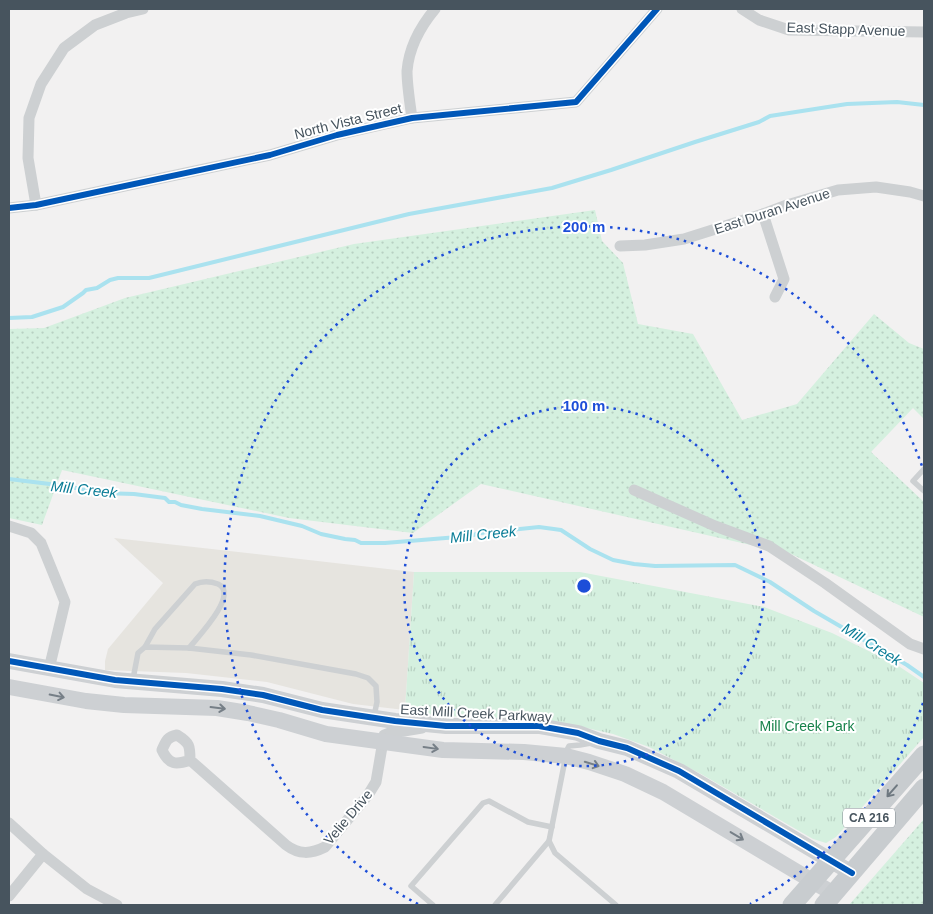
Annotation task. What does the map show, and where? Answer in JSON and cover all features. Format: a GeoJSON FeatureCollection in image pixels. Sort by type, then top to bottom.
{"type":"FeatureCollection","features":[{"type":"Feature","properties":{"kind":"main road","name":"CA 216"},"geometry":{"type":"LineString","coordinates":[[792,905],[924,755]]}},
{"type":"Feature","properties":{"kind":"main road","name":"CA 216"},"geometry":{"type":"LineString","coordinates":[[829,900],[924,788]]}},
{"type":"Feature","properties":{"kind":"street"},"geometry":{"type":"LineString","coordinates":[[36,205],[28,158],[29,118],[41,84],[64,48],[95,25],[126,13],[143,9]]}},
{"type":"Feature","properties":{"kind":"street"},"geometry":{"type":"LineString","coordinates":[[412,118],[407,72],[412,46],[424,22],[435,9]]}},
{"type":"Feature","properties":{"kind":"street","name":"North Vista Street"},"geometry":{"type":"LineString","coordinates":[[9,208],[36,205],[270,155],[337,135],[412,118],[576,102],[656,9]]}},
{"type":"Feature","properties":{"kind":"street","name":"East Stapp Avenue"},"geometry":{"type":"LineString","coordinates":[[742,9],[760,20],[789,30],[924,32]]}},
{"type":"Feature","properties":{"kind":"street","name":"East Duran Avenue"},"geometry":{"type":"LineString","coordinates":[[620,246],[645,245],[684,239],[838,190],[876,187],[924,196]]}},
{"type":"Feature","properties":{"kind":"street"},"geometry":{"type":"LineString","coordinates":[[763,214],[784,279],[775,296]]}},
{"type":"Feature","properties":{"kind":"street"},"geometry":{"type":"LineString","coordinates":[[634,490],[715,526],[769,546],[825,583],[910,644],[924,649]]}},
{"type":"Feature","properties":{"kind":"street"},"geometry":{"type":"LineString","coordinates":[[9,526],[31,533],[41,543],[65,602],[49,668]]}},
{"type":"Feature","properties":{"kind":"street","name":"East Mill Creek Parkway"},"geometry":{"type":"LineString","coordinates":[[9,661],[115,680],[263,695],[322,710],[373,718],[436,725],[539,726],[578,733],[599,741],[627,748],[679,771],[852,873]]}},
{"type":"Feature","properties":{"kind":"street"},"geometry":{"type":"LineString","coordinates":[[9,687],[86,701],[124,705],[217,708],[278,720],[326,734],[443,750],[524,752],[566,756],[625,774],[664,792],[813,881],[829,900]]}},
{"type":"Feature","properties":{"kind":"street"},"geometry":{"type":"LineString","coordinates":[[383,741],[383,737],[386,734],[436,725]]}},
{"type":"Feature","properties":{"kind":"street","name":"Velie Drive"},"geometry":{"type":"LineString","coordinates":[[190,760],[286,845],[293,850],[303,853],[316,851],[325,846],[368,796],[376,782],[383,741]]}},
{"type":"Feature","properties":{"kind":"street"},"geometry":{"type":"LineString","coordinates":[[9,823],[86,889],[117,905]]}},
{"type":"Feature","properties":{"kind":"street"},"geometry":{"type":"LineString","coordinates":[[9,896],[43,854]]}},
{"type":"Feature","properties":{"kind":"lane"},"geometry":{"type":"LineString","coordinates":[[924,469],[913,481],[924,491]]}},
{"type":"Feature","properties":{"kind":"lane"},"geometry":{"type":"LineString","coordinates":[[132,681],[138,653],[145,647],[155,629],[195,584],[202,581],[216,583],[221,586],[224,592],[221,606],[216,615],[188,648]]}},
{"type":"Feature","properties":{"kind":"lane"},"geometry":{"type":"LineString","coordinates":[[145,647],[188,648],[251,655],[356,674],[368,678],[376,686],[377,702],[373,718]]}},
{"type":"Feature","properties":{"kind":"lane"},"geometry":{"type":"LineString","coordinates":[[495,905],[549,841],[567,750],[570,746],[599,741]]}},
{"type":"Feature","properties":{"kind":"lane"},"geometry":{"type":"LineString","coordinates":[[433,905],[411,886],[483,803],[490,801],[528,822],[552,827]]}},
{"type":"Feature","properties":{"kind":"lane"},"geometry":{"type":"LineString","coordinates":[[549,841],[555,853],[616,905]]}},
{"type":"Feature","properties":{"kind":"shaded area"},"geometry":{"type":"Polygon","coordinates":[[[114,538],[414,572],[405,710],[353,704],[267,682],[186,673],[105,670],[108,649],[163,583],[114,538]]]}},
{"type":"Feature","properties":{"kind":"green space"},"geometry":{"type":"Polygon","coordinates":[[[595,210],[602,241],[623,263],[638,324],[693,334],[742,420],[797,404],[874,314],[909,343],[924,349],[924,419],[913,408],[871,452],[924,502],[924,617],[791,554],[481,484],[413,533],[289,518],[62,470],[42,525],[9,518],[9,329],[44,328],[125,298],[354,244],[595,210]]]}},
{"type":"Feature","properties":{"kind":"green space","name":"Mill Creek Park"},"geometry":{"type":"Polygon","coordinates":[[[414,572],[580,572],[764,607],[832,633],[897,665],[924,683],[924,737],[836,837],[826,843],[813,839],[701,774],[649,747],[613,734],[569,724],[427,714],[405,710],[414,572]]]}},
{"type":"Feature","properties":{"kind":"green space"},"geometry":{"type":"Polygon","coordinates":[[[924,819],[924,905],[849,905],[924,819]]]}},
{"type":"Feature","properties":{"kind":"waterway"},"geometry":{"type":"LineString","coordinates":[[9,318],[32,317],[63,307],[86,290],[97,288],[110,280],[118,278],[149,278],[409,214],[552,188],[759,122],[770,116],[847,104],[897,102],[924,105]]}},
{"type":"Feature","properties":{"kind":"waterway","name":"Mill Creek"},"geometry":{"type":"LineString","coordinates":[[9,479],[66,486],[101,493],[134,494],[165,498],[169,502],[202,509],[260,516],[302,526],[321,534],[355,540],[361,543],[385,543],[470,536],[480,533],[539,527],[561,530],[590,549],[613,560],[655,566],[735,565],[770,582],[814,611],[907,665],[924,677]]}},
{"type":"Feature","properties":{"kind":"cycle path"},"geometry":{"type":"LineString","coordinates":[[9,208],[36,205],[270,155],[337,135],[412,118],[576,102],[657,9]]}},
{"type":"Feature","properties":{"kind":"cycle path"},"geometry":{"type":"LineString","coordinates":[[9,661],[115,680],[222,689],[263,695],[322,710],[395,721],[446,726],[539,726],[578,733],[599,741],[627,748],[679,771],[852,873]]}}]}
